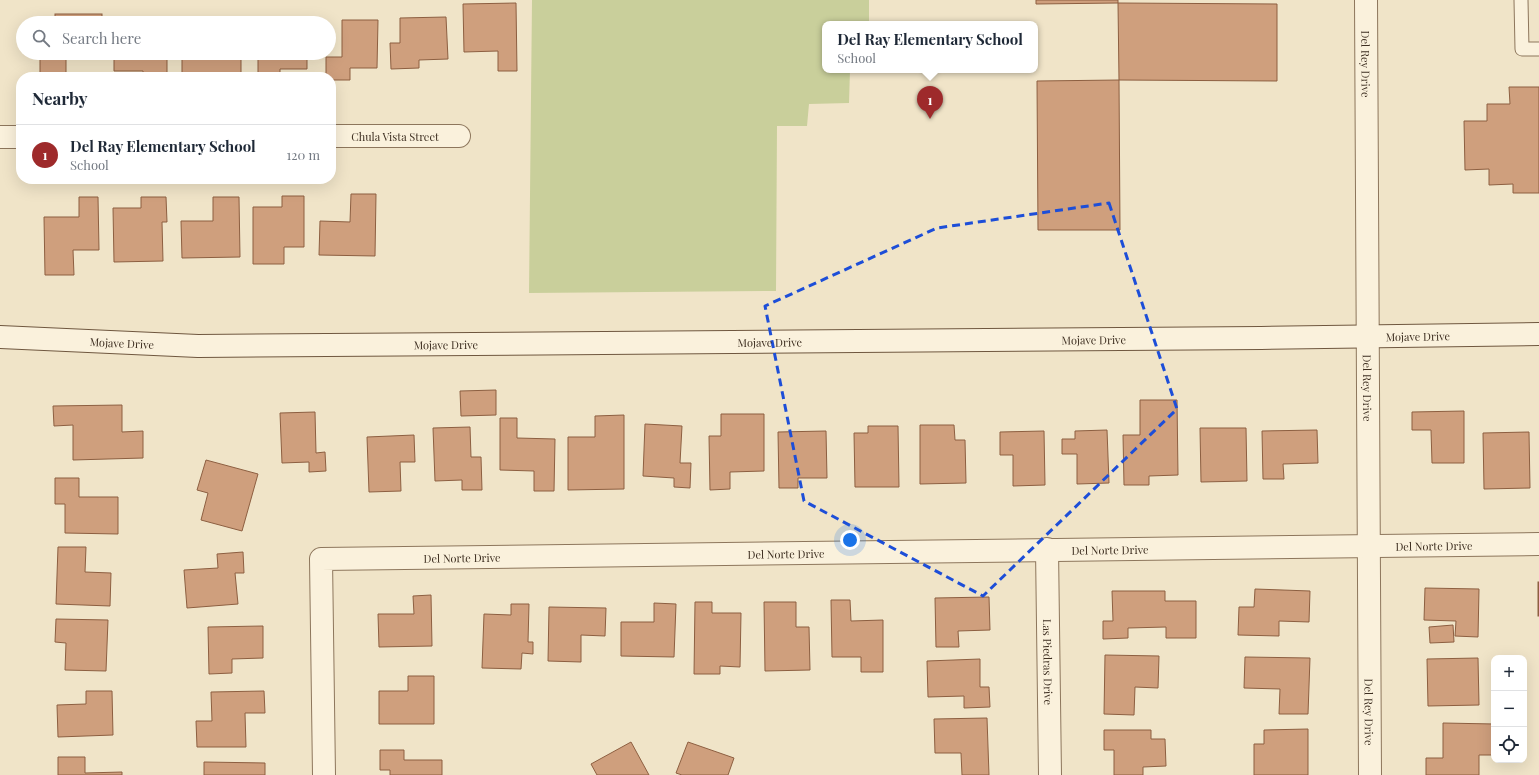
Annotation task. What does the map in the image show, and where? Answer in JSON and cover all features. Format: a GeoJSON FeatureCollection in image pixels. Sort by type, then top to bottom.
{"type":"FeatureCollection","features":[{"type":"Feature","properties":{"kind":"street","name":"Del Rey Drive"},"geometry":{"type":"LineString","coordinates":[[1366,0],[1370,775]]}},
{"type":"Feature","properties":{"kind":"street","name":"Chula Vista Street"},"geometry":{"type":"LineString","coordinates":[[336,136],[459,136]]}},
{"type":"Feature","properties":{"kind":"street"},"geometry":{"type":"LineString","coordinates":[[0,137],[16,137]]}},
{"type":"Feature","properties":{"kind":"street","name":"Mojave Drive"},"geometry":{"type":"LineString","coordinates":[[0,337],[198,346],[1367,337],[1539,334]]}},
{"type":"Feature","properties":{"kind":"street","name":"Del Norte Drive"},"geometry":{"type":"LineString","coordinates":[[324,775],[321,559],[1539,544]]}},
{"type":"Feature","properties":{"kind":"street","name":"Las Piedras Drive"},"geometry":{"type":"LineString","coordinates":[[1047,549],[1050,775]]}},
{"type":"Feature","properties":{"kind":"lane"},"geometry":{"type":"LineString","coordinates":[[1521,0],[1522,49],[1539,49]]}},
{"type":"Feature","properties":{"kind":"highlighted area"},"geometry":{"type":"Polygon","coordinates":[[[1109,203],[1177,409],[983,596],[804,501],[765,306],[937,228],[1109,203]]]}},
{"type":"Feature","properties":{"kind":"green space"},"geometry":{"type":"Polygon","coordinates":[[[532,0],[869,0],[869,21],[822,21],[822,73],[850,73],[849,103],[809,104],[807,126],[777,126],[776,291],[529,293],[532,0]]]}},
{"type":"Feature","properties":{"kind":"building"},"geometry":{"type":"Polygon","coordinates":[[[1036,0],[1118,0],[1118,3],[1036,4],[1036,0]]]}},
{"type":"Feature","properties":{"kind":"building"},"geometry":{"type":"Polygon","coordinates":[[[516,3],[517,71],[498,71],[498,51],[464,52],[463,4],[516,3]]]}},
{"type":"Feature","properties":{"kind":"building"},"geometry":{"type":"Polygon","coordinates":[[[1118,3],[1277,4],[1277,81],[1119,80],[1118,3]]]}},
{"type":"Feature","properties":{"kind":"building"},"geometry":{"type":"Polygon","coordinates":[[[55,14],[102,14],[102,16],[55,16],[55,14]]]}},
{"type":"Feature","properties":{"kind":"building"},"geometry":{"type":"Polygon","coordinates":[[[446,17],[448,59],[419,60],[419,68],[391,69],[390,43],[400,43],[400,18],[446,17]]]}},
{"type":"Feature","properties":{"kind":"building"},"geometry":{"type":"Polygon","coordinates":[[[342,20],[378,20],[377,68],[350,68],[350,80],[336,80],[336,72],[326,72],[326,60],[336,60],[336,57],[342,57],[342,20]]]}},
{"type":"Feature","properties":{"kind":"building"},"geometry":{"type":"Polygon","coordinates":[[[40,60],[66,60],[66,72],[40,72],[40,60]]]}},
{"type":"Feature","properties":{"kind":"building"},"geometry":{"type":"Polygon","coordinates":[[[114,60],[167,60],[167,72],[114,71],[114,60]]]}},
{"type":"Feature","properties":{"kind":"building"},"geometry":{"type":"Polygon","coordinates":[[[182,60],[241,60],[241,72],[182,72],[182,60]]]}},
{"type":"Feature","properties":{"kind":"building"},"geometry":{"type":"Polygon","coordinates":[[[258,60],[307,60],[307,69],[280,69],[280,72],[258,72],[258,60]]]}},
{"type":"Feature","properties":{"kind":"building"},"geometry":{"type":"Polygon","coordinates":[[[1119,80],[1120,230],[1038,230],[1037,81],[1119,80]]]}},
{"type":"Feature","properties":{"kind":"building"},"geometry":{"type":"Polygon","coordinates":[[[1509,87],[1539,87],[1539,193],[1513,193],[1513,184],[1489,185],[1489,169],[1465,170],[1464,121],[1487,121],[1487,104],[1510,104],[1509,87]]]}},
{"type":"Feature","properties":{"kind":"building"},"geometry":{"type":"Polygon","coordinates":[[[351,194],[376,194],[375,256],[319,255],[320,221],[350,222],[351,194]]]}},
{"type":"Feature","properties":{"kind":"building"},"geometry":{"type":"Polygon","coordinates":[[[282,196],[304,196],[304,247],[284,247],[284,264],[253,264],[253,207],[282,207],[282,196]]]}},
{"type":"Feature","properties":{"kind":"building"},"geometry":{"type":"Polygon","coordinates":[[[79,197],[98,197],[99,250],[73,250],[74,275],[45,275],[44,217],[79,217],[79,197]]]}},
{"type":"Feature","properties":{"kind":"building"},"geometry":{"type":"Polygon","coordinates":[[[141,197],[166,197],[167,222],[162,222],[163,261],[114,262],[113,208],[141,208],[141,197]]]}},
{"type":"Feature","properties":{"kind":"building"},"geometry":{"type":"Polygon","coordinates":[[[213,197],[239,197],[240,257],[182,258],[181,221],[213,221],[213,197]]]}},
{"type":"Feature","properties":{"kind":"building"},"geometry":{"type":"Polygon","coordinates":[[[496,390],[496,415],[461,416],[460,391],[496,390]]]}},
{"type":"Feature","properties":{"kind":"building"},"geometry":{"type":"Polygon","coordinates":[[[1140,400],[1177,400],[1178,475],[1149,476],[1149,485],[1124,485],[1123,435],[1140,435],[1140,400]]]}},
{"type":"Feature","properties":{"kind":"building"},"geometry":{"type":"Polygon","coordinates":[[[122,405],[122,432],[143,431],[143,458],[73,460],[73,425],[54,426],[53,406],[122,405]]]}},
{"type":"Feature","properties":{"kind":"building"},"geometry":{"type":"Polygon","coordinates":[[[1464,411],[1464,463],[1432,463],[1431,430],[1412,430],[1412,412],[1464,411]]]}},
{"type":"Feature","properties":{"kind":"building"},"geometry":{"type":"Polygon","coordinates":[[[315,412],[316,453],[325,452],[326,471],[309,472],[309,462],[282,463],[280,413],[315,412]]]}},
{"type":"Feature","properties":{"kind":"building"},"geometry":{"type":"Polygon","coordinates":[[[721,414],[764,414],[764,471],[730,472],[730,489],[710,490],[709,436],[721,436],[721,414]]]}},
{"type":"Feature","properties":{"kind":"building"},"geometry":{"type":"Polygon","coordinates":[[[624,415],[624,489],[568,490],[568,437],[595,437],[595,416],[624,415]]]}},
{"type":"Feature","properties":{"kind":"building"},"geometry":{"type":"Polygon","coordinates":[[[500,418],[517,418],[517,438],[555,439],[554,491],[534,491],[534,471],[500,470],[500,418]]]}},
{"type":"Feature","properties":{"kind":"building"},"geometry":{"type":"Polygon","coordinates":[[[645,424],[682,426],[680,463],[691,463],[690,488],[674,487],[674,478],[643,476],[645,424]]]}},
{"type":"Feature","properties":{"kind":"building"},"geometry":{"type":"Polygon","coordinates":[[[920,425],[954,425],[955,440],[965,440],[966,483],[920,484],[920,425]]]}},
{"type":"Feature","properties":{"kind":"building"},"geometry":{"type":"Polygon","coordinates":[[[868,426],[898,426],[899,487],[855,487],[854,433],[868,433],[868,426]]]}},
{"type":"Feature","properties":{"kind":"building"},"geometry":{"type":"Polygon","coordinates":[[[470,427],[471,457],[481,457],[482,490],[462,490],[462,480],[435,481],[433,428],[470,427]]]}},
{"type":"Feature","properties":{"kind":"building"},"geometry":{"type":"Polygon","coordinates":[[[1200,428],[1246,428],[1247,481],[1201,482],[1200,428]]]}},
{"type":"Feature","properties":{"kind":"building"},"geometry":{"type":"Polygon","coordinates":[[[1107,430],[1109,483],[1077,484],[1077,454],[1062,454],[1062,439],[1075,439],[1075,431],[1107,430]]]}},
{"type":"Feature","properties":{"kind":"building"},"geometry":{"type":"Polygon","coordinates":[[[1317,430],[1318,463],[1283,464],[1284,479],[1263,479],[1262,431],[1317,430]]]}},
{"type":"Feature","properties":{"kind":"building"},"geometry":{"type":"Polygon","coordinates":[[[826,431],[827,478],[798,478],[798,488],[779,488],[778,432],[826,431]]]}},
{"type":"Feature","properties":{"kind":"building"},"geometry":{"type":"Polygon","coordinates":[[[1044,431],[1045,485],[1013,486],[1013,455],[1000,455],[1000,432],[1044,431]]]}},
{"type":"Feature","properties":{"kind":"building"},"geometry":{"type":"Polygon","coordinates":[[[1529,432],[1530,488],[1484,489],[1483,433],[1529,432]]]}},
{"type":"Feature","properties":{"kind":"building"},"geometry":{"type":"Polygon","coordinates":[[[414,435],[415,462],[400,462],[401,491],[369,492],[367,437],[414,435]]]}},
{"type":"Feature","properties":{"kind":"building"},"geometry":{"type":"Polygon","coordinates":[[[206,460],[258,474],[242,531],[201,520],[208,493],[197,490],[206,460]]]}},
{"type":"Feature","properties":{"kind":"building"},"geometry":{"type":"Polygon","coordinates":[[[55,478],[79,478],[79,497],[118,497],[118,534],[65,533],[65,504],[55,504],[55,478]]]}},
{"type":"Feature","properties":{"kind":"building"},"geometry":{"type":"Polygon","coordinates":[[[58,547],[86,547],[85,572],[111,573],[110,606],[56,604],[58,547]]]}},
{"type":"Feature","properties":{"kind":"building"},"geometry":{"type":"Polygon","coordinates":[[[243,552],[244,573],[235,573],[238,604],[187,608],[184,570],[218,568],[217,554],[243,552]]]}},
{"type":"Feature","properties":{"kind":"building"},"geometry":{"type":"Polygon","coordinates":[[[1539,582],[1539,616],[1538,616],[1539,582]]]}},
{"type":"Feature","properties":{"kind":"building"},"geometry":{"type":"Polygon","coordinates":[[[1425,588],[1479,589],[1478,637],[1455,636],[1456,621],[1424,620],[1425,588]]]}},
{"type":"Feature","properties":{"kind":"building"},"geometry":{"type":"Polygon","coordinates":[[[1255,589],[1310,591],[1309,622],[1279,621],[1279,636],[1238,635],[1239,607],[1254,607],[1255,589]]]}},
{"type":"Feature","properties":{"kind":"building"},"geometry":{"type":"Polygon","coordinates":[[[1112,591],[1165,591],[1165,601],[1196,601],[1196,638],[1166,638],[1166,627],[1128,628],[1128,638],[1103,639],[1103,621],[1113,621],[1112,591]]]}},
{"type":"Feature","properties":{"kind":"building"},"geometry":{"type":"Polygon","coordinates":[[[431,595],[432,646],[379,647],[378,614],[414,614],[413,596],[431,595]]]}},
{"type":"Feature","properties":{"kind":"building"},"geometry":{"type":"Polygon","coordinates":[[[989,597],[990,630],[958,631],[959,647],[936,647],[935,598],[989,597]]]}},
{"type":"Feature","properties":{"kind":"building"},"geometry":{"type":"Polygon","coordinates":[[[831,600],[850,600],[851,621],[883,620],[883,672],[861,672],[861,657],[832,657],[831,600]]]}},
{"type":"Feature","properties":{"kind":"building"},"geometry":{"type":"Polygon","coordinates":[[[695,602],[712,602],[712,613],[741,613],[740,667],[720,666],[720,674],[694,674],[695,602]]]}},
{"type":"Feature","properties":{"kind":"building"},"geometry":{"type":"Polygon","coordinates":[[[764,602],[796,602],[796,627],[809,627],[810,670],[765,671],[764,602]]]}},
{"type":"Feature","properties":{"kind":"building"},"geometry":{"type":"Polygon","coordinates":[[[654,603],[676,604],[674,657],[621,656],[621,622],[654,622],[654,603]]]}},
{"type":"Feature","properties":{"kind":"building"},"geometry":{"type":"Polygon","coordinates":[[[511,604],[529,604],[528,642],[533,642],[533,654],[522,653],[521,669],[482,668],[484,614],[511,615],[511,604]]]}},
{"type":"Feature","properties":{"kind":"building"},"geometry":{"type":"Polygon","coordinates":[[[549,607],[606,608],[605,636],[581,635],[581,662],[548,661],[549,607]]]}},
{"type":"Feature","properties":{"kind":"building"},"geometry":{"type":"Polygon","coordinates":[[[56,619],[108,620],[106,671],[65,670],[66,643],[55,642],[56,619]]]}},
{"type":"Feature","properties":{"kind":"building"},"geometry":{"type":"Polygon","coordinates":[[[1453,625],[1454,642],[1430,643],[1429,627],[1453,625]]]}},
{"type":"Feature","properties":{"kind":"building"},"geometry":{"type":"Polygon","coordinates":[[[263,626],[263,658],[232,659],[232,673],[209,674],[208,627],[263,626]]]}},
{"type":"Feature","properties":{"kind":"building"},"geometry":{"type":"Polygon","coordinates":[[[1105,655],[1159,656],[1158,688],[1135,687],[1134,715],[1104,714],[1105,655]]]}},
{"type":"Feature","properties":{"kind":"building"},"geometry":{"type":"Polygon","coordinates":[[[1245,657],[1310,658],[1308,714],[1279,714],[1280,689],[1244,688],[1245,657]]]}},
{"type":"Feature","properties":{"kind":"building"},"geometry":{"type":"Polygon","coordinates":[[[1478,658],[1479,705],[1428,706],[1427,659],[1478,658]]]}},
{"type":"Feature","properties":{"kind":"building"},"geometry":{"type":"Polygon","coordinates":[[[980,659],[980,687],[989,687],[990,707],[964,708],[964,696],[928,697],[927,661],[980,659]]]}},
{"type":"Feature","properties":{"kind":"building"},"geometry":{"type":"Polygon","coordinates":[[[408,676],[434,676],[434,724],[379,724],[379,691],[408,691],[408,676]]]}},
{"type":"Feature","properties":{"kind":"building"},"geometry":{"type":"Polygon","coordinates":[[[86,691],[112,691],[113,735],[58,737],[57,705],[86,704],[86,691]]]}},
{"type":"Feature","properties":{"kind":"building"},"geometry":{"type":"Polygon","coordinates":[[[264,691],[265,713],[245,713],[246,747],[197,747],[196,721],[212,721],[211,692],[264,691]]]}},
{"type":"Feature","properties":{"kind":"building"},"geometry":{"type":"Polygon","coordinates":[[[987,718],[989,775],[962,775],[961,753],[935,753],[934,719],[987,718]]]}},
{"type":"Feature","properties":{"kind":"building"},"geometry":{"type":"Polygon","coordinates":[[[1443,723],[1491,724],[1491,755],[1479,755],[1479,775],[1426,775],[1426,758],[1443,758],[1443,723]]]}},
{"type":"Feature","properties":{"kind":"building"},"geometry":{"type":"Polygon","coordinates":[[[1308,729],[1308,775],[1254,775],[1254,744],[1264,744],[1264,730],[1308,729]]]}},
{"type":"Feature","properties":{"kind":"building"},"geometry":{"type":"Polygon","coordinates":[[[1104,730],[1151,730],[1151,739],[1165,739],[1166,766],[1143,767],[1143,775],[1114,775],[1114,750],[1104,750],[1104,730]]]}},
{"type":"Feature","properties":{"kind":"building"},"geometry":{"type":"Polygon","coordinates":[[[631,742],[649,775],[597,775],[591,764],[631,742]]]}},
{"type":"Feature","properties":{"kind":"building"},"geometry":{"type":"Polygon","coordinates":[[[688,742],[734,758],[728,775],[682,775],[676,773],[688,742]]]}},
{"type":"Feature","properties":{"kind":"building"},"geometry":{"type":"Polygon","coordinates":[[[380,750],[404,750],[404,760],[442,760],[442,775],[390,775],[390,770],[380,770],[380,750]]]}},
{"type":"Feature","properties":{"kind":"building"},"geometry":{"type":"Polygon","coordinates":[[[58,757],[85,757],[85,773],[122,772],[122,775],[58,775],[58,757]]]}},
{"type":"Feature","properties":{"kind":"building"},"geometry":{"type":"Polygon","coordinates":[[[204,762],[265,763],[265,775],[204,775],[204,762]]]}},
{"type":"Feature","properties":{"kind":"place","name":"Del Ray Elementary School"},"geometry":{"type":"Point","coordinates":[930,119]}}]}
